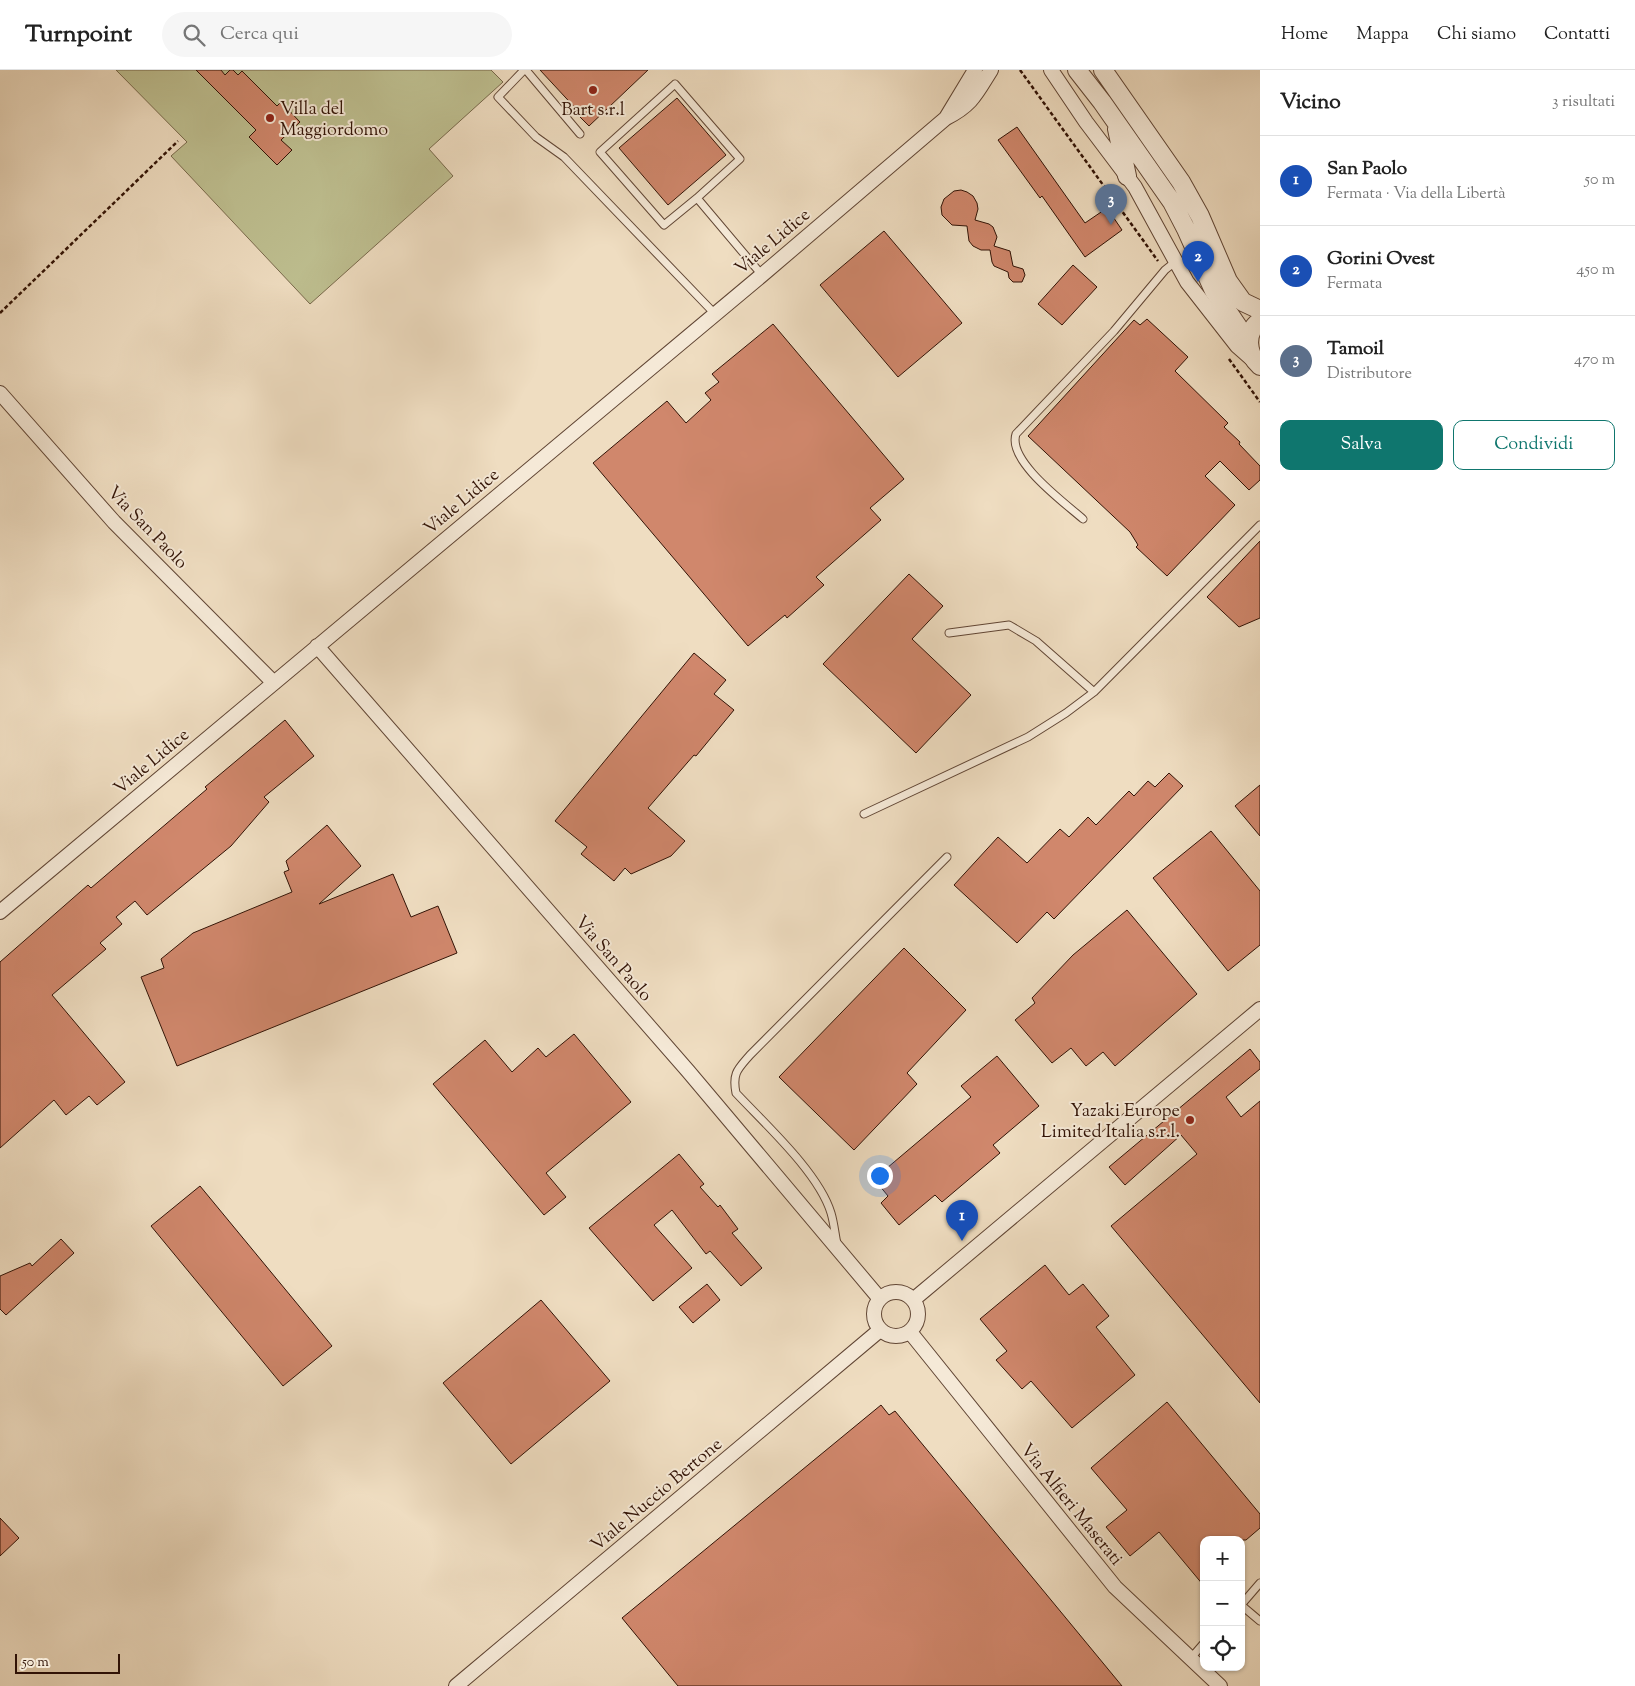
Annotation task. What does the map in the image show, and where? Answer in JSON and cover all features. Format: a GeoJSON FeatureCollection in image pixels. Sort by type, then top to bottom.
{"type":"FeatureCollection","features":[{"type":"Feature","properties":{"kind":"street","name":"Viale Lidice"},"geometry":{"type":"LineString","coordinates":[[946,118],[975,70]]}},
{"type":"Feature","properties":{"kind":"street","name":"Viale Lidice"},"geometry":{"type":"LineString","coordinates":[[0,912],[715,314],[946,118],[961,110],[970,102],[991,70]]}},
{"type":"Feature","properties":{"kind":"street"},"geometry":{"type":"LineString","coordinates":[[1051,70],[1086,122],[1134,187],[1170,266],[1187,282],[1237,346],[1257,364]]}},
{"type":"Feature","properties":{"kind":"street"},"geometry":{"type":"LineString","coordinates":[[1077,70],[1172,202],[1214,291],[1248,343],[1251,355],[1257,364]]}},
{"type":"Feature","properties":{"kind":"street"},"geometry":{"type":"LineString","coordinates":[[1103,70],[1181,182],[1200,216],[1228,281],[1243,302],[1260,310]]}},
{"type":"Feature","properties":{"kind":"street"},"geometry":{"type":"LineString","coordinates":[[1115,121],[1127,176]]}},
{"type":"Feature","properties":{"kind":"street"},"geometry":{"type":"LineString","coordinates":[[1086,122],[1146,165]]}},
{"type":"Feature","properties":{"kind":"street"},"geometry":{"type":"LineString","coordinates":[[1248,343],[1251,331],[1260,321]]}},
{"type":"Feature","properties":{"kind":"street","name":"Via San Paolo"},"geometry":{"type":"LineString","coordinates":[[0,393],[114,522],[274,683]]}},
{"type":"Feature","properties":{"kind":"street","name":"Via San Paolo"},"geometry":{"type":"LineString","coordinates":[[317,646],[688,1071],[880,1299]]}},
{"type":"Feature","properties":{"kind":"street"},"geometry":{"type":"LineString","coordinates":[[913,1300],[1260,1009]]}},
{"type":"Feature","properties":{"kind":"street"},"geometry":{"type":"LineString","coordinates":[[900,1292],[913,1300],[917,1306],[917,1320],[910,1332],[904,1335],[892,1336],[880,1330],[876,1325],[874,1311],[880,1299],[886,1294],[900,1292]]}},
{"type":"Feature","properties":{"kind":"street","name":"Viale Nuccio Bertone"},"geometry":{"type":"LineString","coordinates":[[456,1686],[880,1330]]}},
{"type":"Feature","properties":{"kind":"street","name":"Via Alfieri Maserati"},"geometry":{"type":"LineString","coordinates":[[910,1332],[1115,1587],[1220,1686]]}},
{"type":"Feature","properties":{"kind":"lane"},"geometry":{"type":"LineString","coordinates":[[580,134],[525,70],[498,96],[536,137],[564,157],[715,314]]}},
{"type":"Feature","properties":{"kind":"lane"},"geometry":{"type":"LineString","coordinates":[[675,84],[740,159],[697,198],[664,225],[600,152],[675,84]]}},
{"type":"Feature","properties":{"kind":"lane"},"geometry":{"type":"LineString","coordinates":[[697,198],[762,274]]}},
{"type":"Feature","properties":{"kind":"lane"},"geometry":{"type":"LineString","coordinates":[[1083,519],[1028,469],[1020,458],[1014,439],[1016,434],[1114,331],[1170,266]]}},
{"type":"Feature","properties":{"kind":"lane"},"geometry":{"type":"LineString","coordinates":[[864,814],[1028,737],[1066,713],[1094,692],[1260,525]]}},
{"type":"Feature","properties":{"kind":"lane"},"geometry":{"type":"LineString","coordinates":[[949,633],[1009,625],[1036,640],[1094,692]]}},
{"type":"Feature","properties":{"kind":"lane"},"geometry":{"type":"LineString","coordinates":[[838,1249],[831,1213],[822,1194],[800,1162],[736,1093],[734,1082],[736,1071],[947,857]]}},
{"type":"Feature","properties":{"kind":"lane"},"geometry":{"type":"LineString","coordinates":[[1260,1583],[1241,1605],[1260,1621]]}},
{"type":"Feature","properties":{"kind":"lane"},"geometry":{"type":"LineString","coordinates":[[1191,1658],[1200,1648]]}},
{"type":"Feature","properties":{"kind":"path"},"geometry":{"type":"LineString","coordinates":[[1020,70],[1170,266]]}},
{"type":"Feature","properties":{"kind":"path"},"geometry":{"type":"LineString","coordinates":[[0,313],[178,141]]}},
{"type":"Feature","properties":{"kind":"path"},"geometry":{"type":"LineString","coordinates":[[1227,356],[1260,402]]}},
{"type":"Feature","properties":{"kind":"green space"},"geometry":{"type":"Polygon","coordinates":[[[116,70],[491,70],[503,82],[429,149],[453,176],[310,304],[171,156],[187,142],[116,70]]]}},
{"type":"Feature","properties":{"kind":"building","name":"Villa del Maggiordomo"},"geometry":{"type":"Polygon","coordinates":[[[196,70],[221,70],[225,75],[230,70],[233,70],[238,75],[242,71],[277,106],[281,102],[300,122],[281,140],[292,150],[277,165],[249,137],[256,130],[196,70]]]}},
{"type":"Feature","properties":{"kind":"building","name":"Bart s.r.l"},"geometry":{"type":"Polygon","coordinates":[[[540,70],[648,70],[589,126],[576,113],[578,111],[540,70]]]}},
{"type":"Feature","properties":{"kind":"building"},"geometry":{"type":"Polygon","coordinates":[[[677,98],[726,155],[668,205],[619,148],[677,98]]]}},
{"type":"Feature","properties":{"kind":"building"},"geometry":{"type":"Polygon","coordinates":[[[1017,127],[1085,223],[1107,208],[1122,230],[1085,257],[1042,196],[1040,198],[998,140],[1017,127]]]}},
{"type":"Feature","properties":{"kind":"building"},"geometry":{"type":"Polygon","coordinates":[[[961,190],[973,196],[977,203],[978,209],[975,220],[993,227],[997,237],[994,246],[1010,251],[1013,266],[1023,269],[1025,275],[1022,282],[1013,282],[1009,278],[1008,272],[994,266],[990,250],[981,250],[973,246],[969,241],[967,226],[952,225],[942,215],[941,207],[944,199],[954,191],[961,190]]]}},
{"type":"Feature","properties":{"kind":"building"},"geometry":{"type":"Polygon","coordinates":[[[884,231],[962,323],[898,377],[820,285],[884,231]]]}},
{"type":"Feature","properties":{"kind":"building"},"geometry":{"type":"Polygon","coordinates":[[[1073,265],[1097,287],[1062,325],[1038,304],[1073,265]]]}},
{"type":"Feature","properties":{"kind":"building"},"geometry":{"type":"Polygon","coordinates":[[[1147,319],[1188,357],[1175,371],[1228,423],[1224,427],[1240,442],[1239,444],[1260,466],[1260,480],[1249,490],[1220,461],[1205,476],[1235,505],[1167,576],[1136,547],[1138,545],[1130,532],[1028,436],[1134,320],[1140,325],[1147,319]]]}},
{"type":"Feature","properties":{"kind":"building"},"geometry":{"type":"Polygon","coordinates":[[[773,324],[904,479],[870,508],[881,520],[816,577],[824,585],[787,618],[785,615],[748,646],[593,463],[667,401],[686,423],[711,400],[705,393],[719,382],[712,374],[773,324]]]}},
{"type":"Feature","properties":{"kind":"building"},"geometry":{"type":"Polygon","coordinates":[[[1260,541],[1260,618],[1239,627],[1207,597],[1260,541]]]}},
{"type":"Feature","properties":{"kind":"building"},"geometry":{"type":"Polygon","coordinates":[[[909,574],[943,606],[912,639],[971,695],[916,753],[823,664],[909,574]]]}},
{"type":"Feature","properties":{"kind":"building"},"geometry":{"type":"Polygon","coordinates":[[[694,653],[726,680],[714,694],[734,710],[696,756],[694,755],[648,808],[685,841],[671,856],[631,874],[625,868],[614,881],[581,854],[587,847],[555,821],[694,653]]]}},
{"type":"Feature","properties":{"kind":"building"},"geometry":{"type":"Polygon","coordinates":[[[285,720],[314,756],[264,797],[269,802],[231,846],[147,915],[135,901],[116,917],[122,924],[100,943],[106,949],[52,995],[125,1082],[97,1105],[89,1096],[66,1115],[54,1100],[0,1148],[0,962],[88,885],[91,888],[207,789],[205,787],[285,720]]]}},
{"type":"Feature","properties":{"kind":"building"},"geometry":{"type":"Polygon","coordinates":[[[1169,773],[1183,786],[1054,919],[1047,912],[1017,943],[954,885],[998,837],[1027,863],[1060,829],[1069,837],[1088,817],[1096,825],[1129,791],[1134,796],[1148,781],[1155,787],[1169,773]]]}},
{"type":"Feature","properties":{"kind":"building"},"geometry":{"type":"Polygon","coordinates":[[[1260,785],[1260,836],[1235,806],[1260,785]]]}},
{"type":"Feature","properties":{"kind":"building"},"geometry":{"type":"Polygon","coordinates":[[[327,825],[361,866],[319,904],[393,874],[411,917],[438,906],[457,953],[177,1066],[141,977],[164,968],[161,959],[193,933],[292,892],[284,872],[289,870],[286,861],[327,825]]]}},
{"type":"Feature","properties":{"kind":"building"},"geometry":{"type":"Polygon","coordinates":[[[1211,831],[1260,891],[1260,945],[1228,971],[1153,878],[1211,831]]]}},
{"type":"Feature","properties":{"kind":"building"},"geometry":{"type":"Polygon","coordinates":[[[1127,910],[1197,994],[1115,1066],[1103,1052],[1086,1066],[1071,1048],[1052,1063],[1015,1020],[1035,1003],[1032,998],[1073,955],[1127,910]]]}},
{"type":"Feature","properties":{"kind":"building"},"geometry":{"type":"Polygon","coordinates":[[[904,948],[966,1010],[907,1073],[917,1084],[854,1150],[779,1077],[904,948]]]}},
{"type":"Feature","properties":{"kind":"building"},"geometry":{"type":"Polygon","coordinates":[[[574,1034],[631,1102],[546,1173],[566,1197],[544,1215],[433,1084],[485,1040],[512,1072],[538,1048],[546,1057],[574,1034]]]}},
{"type":"Feature","properties":{"kind":"building"},"geometry":{"type":"Polygon","coordinates":[[[1250,1049],[1260,1062],[1260,1069],[1226,1097],[1241,1117],[1260,1101],[1260,1403],[1111,1226],[1197,1154],[1181,1135],[1125,1185],[1109,1167],[1250,1049]]]}},
{"type":"Feature","properties":{"kind":"building"},"geometry":{"type":"Polygon","coordinates":[[[997,1056],[1039,1106],[993,1145],[1000,1153],[942,1202],[935,1195],[899,1225],[881,1203],[888,1196],[874,1179],[971,1097],[961,1086],[997,1056]]]}},
{"type":"Feature","properties":{"kind":"building"},"geometry":{"type":"Polygon","coordinates":[[[679,1154],[704,1184],[700,1187],[718,1207],[720,1205],[738,1229],[732,1233],[762,1268],[741,1286],[710,1251],[706,1254],[672,1210],[654,1225],[692,1268],[653,1301],[589,1228],[679,1154]]]}},
{"type":"Feature","properties":{"kind":"building"},"geometry":{"type":"Polygon","coordinates":[[[200,1186],[332,1346],[283,1386],[151,1226],[200,1186]]]}},
{"type":"Feature","properties":{"kind":"building"},"geometry":{"type":"Polygon","coordinates":[[[61,1239],[74,1253],[6,1315],[0,1309],[0,1276],[30,1263],[32,1266],[61,1239]]]}},
{"type":"Feature","properties":{"kind":"building"},"geometry":{"type":"Polygon","coordinates":[[[1045,1265],[1069,1295],[1083,1284],[1109,1316],[1096,1327],[1135,1375],[1072,1428],[1031,1381],[1022,1389],[996,1360],[1007,1351],[980,1319],[1045,1265]]]}},
{"type":"Feature","properties":{"kind":"building"},"geometry":{"type":"Polygon","coordinates":[[[707,1284],[720,1300],[693,1323],[679,1307],[707,1284]]]}},
{"type":"Feature","properties":{"kind":"building"},"geometry":{"type":"Polygon","coordinates":[[[541,1300],[610,1381],[511,1464],[443,1383],[541,1300]]]}},
{"type":"Feature","properties":{"kind":"building"},"geometry":{"type":"Polygon","coordinates":[[[1167,1402],[1260,1514],[1260,1528],[1246,1540],[1245,1536],[1200,1536],[1200,1581],[1159,1532],[1130,1556],[1106,1527],[1127,1510],[1091,1468],[1167,1402]]]}},
{"type":"Feature","properties":{"kind":"building"},"geometry":{"type":"Polygon","coordinates":[[[881,1405],[889,1415],[895,1411],[1122,1686],[678,1686],[622,1618],[881,1405]]]}},
{"type":"Feature","properties":{"kind":"building"},"geometry":{"type":"Polygon","coordinates":[[[0,1518],[19,1538],[0,1556],[0,1518]]]}},
{"type":"Feature","properties":{"kind":"place","name":"Bart s.r.l"},"geometry":{"type":"Point","coordinates":[593,90]}},
{"type":"Feature","properties":{"kind":"place","name":"Villa del Maggiordomo"},"geometry":{"type":"Point","coordinates":[270,118]}},
{"type":"Feature","properties":{"kind":"place","name":"Tamoil"},"geometry":{"type":"Point","coordinates":[1111,225]}},
{"type":"Feature","properties":{"kind":"place","name":"Gorini Ovest"},"geometry":{"type":"Point","coordinates":[1198,282]}},
{"type":"Feature","properties":{"kind":"place","name":"Yazaki Europe Limited Italia s.r.l."},"geometry":{"type":"Point","coordinates":[1190,1120]}},
{"type":"Feature","properties":{"kind":"place","name":"San Paolo"},"geometry":{"type":"Point","coordinates":[962,1241]}}]}
